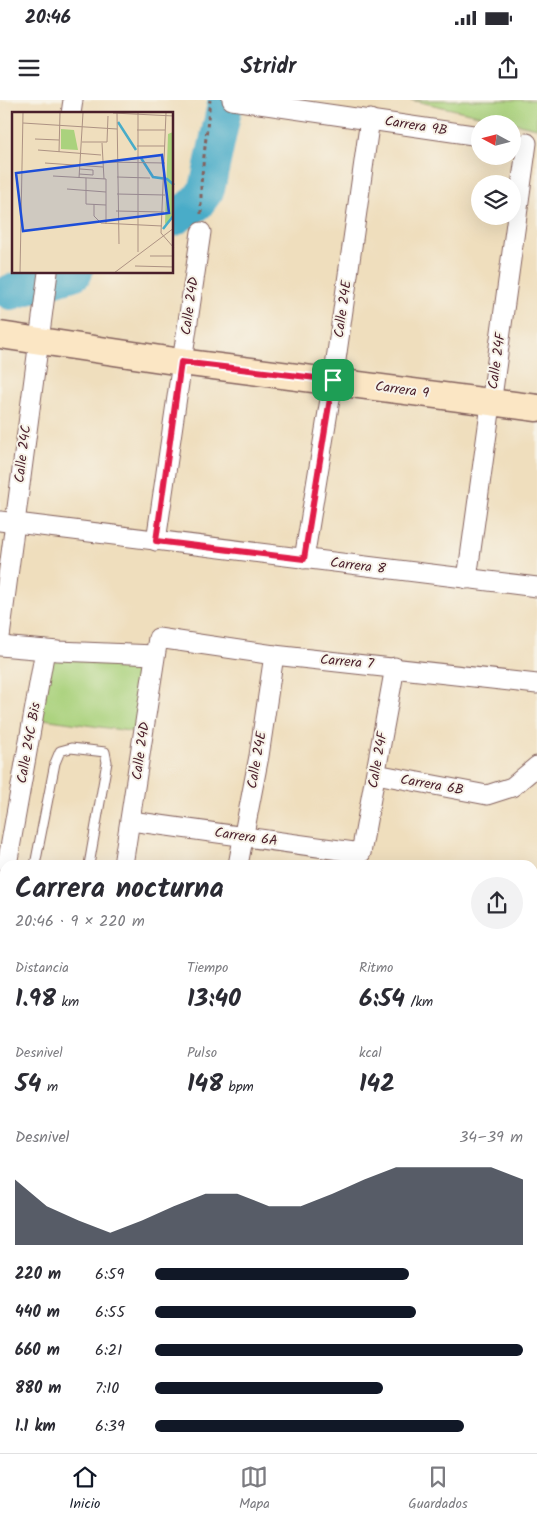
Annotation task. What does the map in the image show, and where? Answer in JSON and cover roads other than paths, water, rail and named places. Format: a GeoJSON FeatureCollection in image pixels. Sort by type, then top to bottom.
{"type":"FeatureCollection","features":[{"type":"Feature","properties":{"kind":"street","name":"Carrera 9B"},"geometry":{"type":"LineString","coordinates":[[232,100],[471,135]]}},
{"type":"Feature","properties":{"kind":"street","name":"Calle 24E"},"geometry":{"type":"LineString","coordinates":[[304,559],[333,380],[370,119]]}},
{"type":"Feature","properties":{"kind":"street","name":"Calle 24F"},"geometry":{"type":"LineString","coordinates":[[467,580],[526,143]]}},
{"type":"Feature","properties":{"kind":"street","name":"Calle 24D"},"geometry":{"type":"LineString","coordinates":[[156,541],[201,232]]}},
{"type":"Feature","properties":{"kind":"street","name":"Calle 24C"},"geometry":{"type":"LineString","coordinates":[[0,637],[7,522],[48,274]]}},
{"type":"Feature","properties":{"kind":"street","name":"Carrera 9"},"geometry":{"type":"LineString","coordinates":[[0,334],[181,362],[333,380],[537,408]]}},
{"type":"Feature","properties":{"kind":"street","name":"Carrera 8"},"geometry":{"type":"LineString","coordinates":[[7,522],[467,580],[537,587]]}},
{"type":"Feature","properties":{"kind":"street","name":"Carrera 7"},"geometry":{"type":"LineString","coordinates":[[0,646],[45,650],[157,646],[395,667],[537,684]]}},
{"type":"Feature","properties":{"kind":"street","name":"Calle 24D"},"geometry":{"type":"LineString","coordinates":[[124,860],[157,646]]}},
{"type":"Feature","properties":{"kind":"street","name":"Calle 24C Bis"},"geometry":{"type":"LineString","coordinates":[[9,860],[45,650]]}},
{"type":"Feature","properties":{"kind":"street","name":"Calle 24E"},"geometry":{"type":"LineString","coordinates":[[239,860],[259,756],[274,655]]}},
{"type":"Feature","properties":{"kind":"street","name":"Calle 24F"},"geometry":{"type":"LineString","coordinates":[[361,853],[395,667]]}},
{"type":"Feature","properties":{"kind":"street","name":"Carrera 6B"},"geometry":{"type":"LineString","coordinates":[[376,774],[487,795],[512,787],[537,766]]}},
{"type":"Feature","properties":{"kind":"street","name":"Carrera 6A"},"geometry":{"type":"LineString","coordinates":[[130,821],[361,853]]}},
{"type":"Feature","properties":{"kind":"lane"},"geometry":{"type":"LineString","coordinates":[[36,860],[55,763],[60,751],[71,748],[105,752],[107,762],[90,860]]}},
{"type":"Feature","properties":{"kind":"waterway"},"geometry":{"type":"LineString","coordinates":[[174,218],[196,204],[207,189],[226,100]]}},
{"type":"Feature","properties":{"kind":"waterway"},"geometry":{"type":"LineString","coordinates":[[11,292],[69,274]]}},
{"type":"Feature","properties":{"kind":"waterway"},"geometry":{"type":"LineString","coordinates":[[0,295],[11,292]]}}]}
